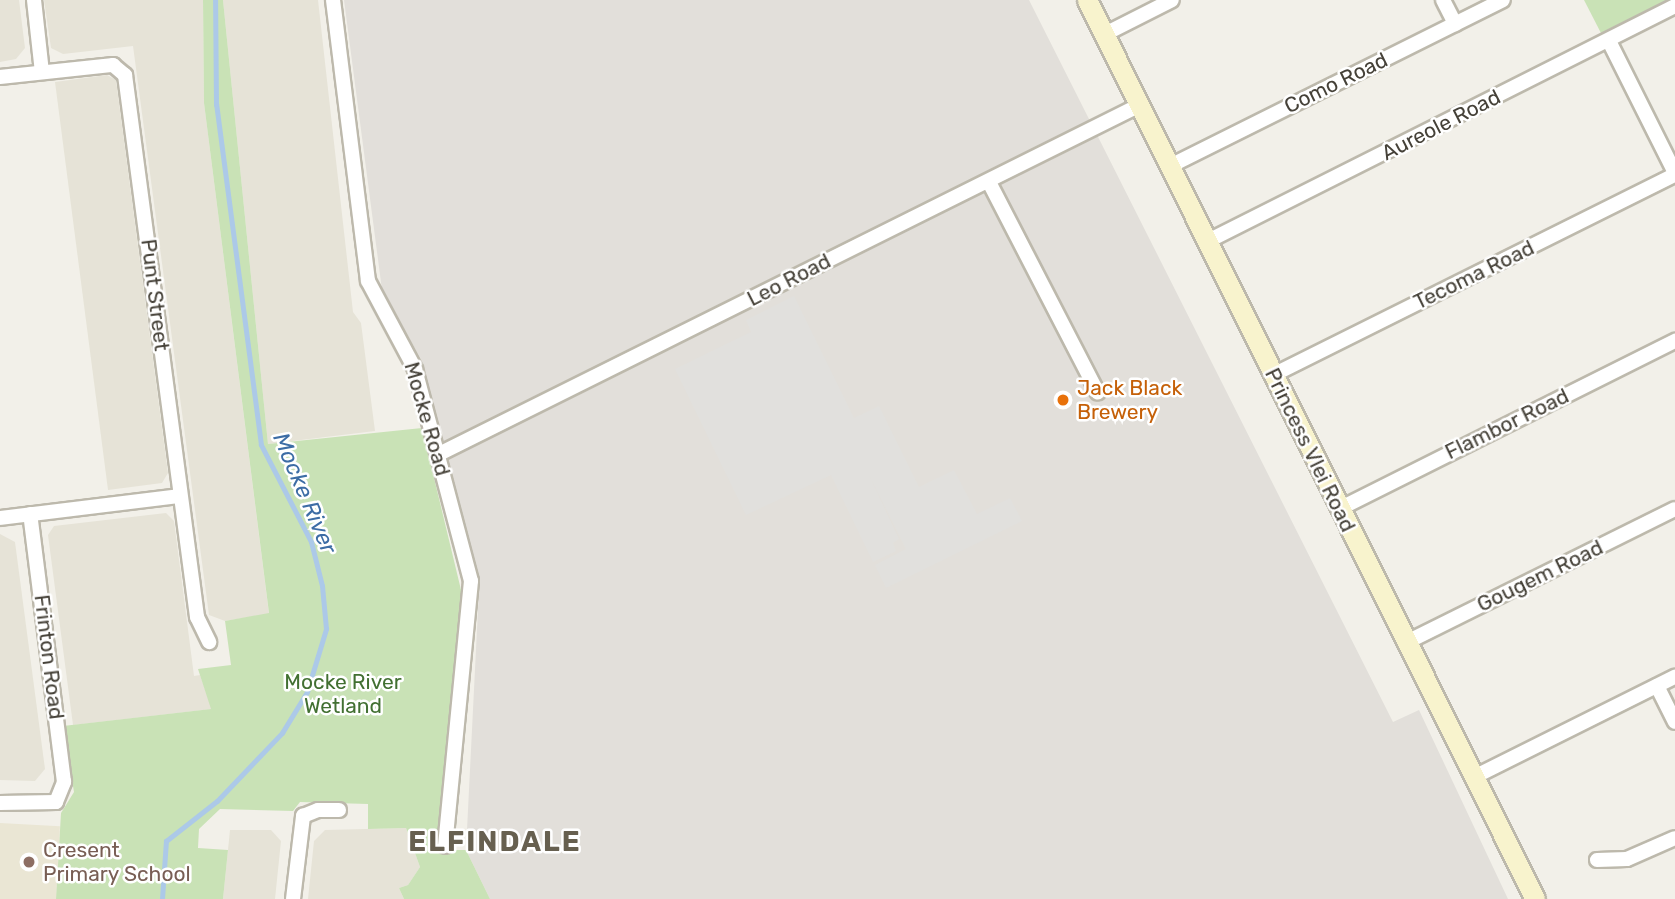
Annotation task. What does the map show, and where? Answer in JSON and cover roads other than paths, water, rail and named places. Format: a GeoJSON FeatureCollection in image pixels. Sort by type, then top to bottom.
{"type":"FeatureCollection","features":[{"type":"Feature","properties":{"kind":"street"},"geometry":{"type":"LineString","coordinates":[[34,0],[42,72]]}},
{"type":"Feature","properties":{"kind":"street","name":"Mocke Road"},"geometry":{"type":"LineString","coordinates":[[333,0],[368,281],[415,369],[439,454],[472,595],[445,846]]}},
{"type":"Feature","properties":{"kind":"street","name":"Princess Vlei Road"},"geometry":{"type":"LineString","coordinates":[[1087,0],[1405,643],[1535,899]]}},
{"type":"Feature","properties":{"kind":"street"},"geometry":{"type":"LineString","coordinates":[[1103,34],[1172,0]]}},
{"type":"Feature","properties":{"kind":"street"},"geometry":{"type":"LineString","coordinates":[[1443,0],[1455,24]]}},
{"type":"Feature","properties":{"kind":"street","name":"Como Road"},"geometry":{"type":"LineString","coordinates":[[1168,167],[1503,0]]}},
{"type":"Feature","properties":{"kind":"street","name":"Aureole Road"},"geometry":{"type":"LineString","coordinates":[[1206,242],[1675,6]]}},
{"type":"Feature","properties":{"kind":"street"},"geometry":{"type":"LineString","coordinates":[[1609,41],[1675,174]]}},
{"type":"Feature","properties":{"kind":"street","name":"Punt Street"},"geometry":{"type":"LineString","coordinates":[[0,77],[113,65],[125,75],[197,617],[209,642]]}},
{"type":"Feature","properties":{"kind":"street","name":"Leo Road"},"geometry":{"type":"LineString","coordinates":[[439,454],[1138,106]]}},
{"type":"Feature","properties":{"kind":"street","name":"Tecoma Road"},"geometry":{"type":"LineString","coordinates":[[1273,375],[1675,174]]}},
{"type":"Feature","properties":{"kind":"street"},"geometry":{"type":"LineString","coordinates":[[989,182],[1098,393]]}},
{"type":"Feature","properties":{"kind":"street","name":"Flambor Road"},"geometry":{"type":"LineString","coordinates":[[1339,509],[1675,341]]}},
{"type":"Feature","properties":{"kind":"street"},"geometry":{"type":"LineString","coordinates":[[0,518],[180,496]]}},
{"type":"Feature","properties":{"kind":"street","name":"Gougem Road"},"geometry":{"type":"LineString","coordinates":[[1405,643],[1675,509]]}},
{"type":"Feature","properties":{"kind":"street","name":"Frinton Road"},"geometry":{"type":"LineString","coordinates":[[0,803],[46,805],[60,799],[63,767],[30,514]]}},
{"type":"Feature","properties":{"kind":"street"},"geometry":{"type":"LineString","coordinates":[[1474,777],[1675,677]]}},
{"type":"Feature","properties":{"kind":"street"},"geometry":{"type":"LineString","coordinates":[[1657,686],[1675,722]]}},
{"type":"Feature","properties":{"kind":"street"},"geometry":{"type":"LineString","coordinates":[[293,899],[303,816],[318,810],[339,810]]}},
{"type":"Feature","properties":{"kind":"street"},"geometry":{"type":"LineString","coordinates":[[1597,860],[1627,859],[1675,838]]}},
{"type":"Feature","properties":{"kind":"waterway","name":"Mocke River"},"geometry":{"type":"LineString","coordinates":[[162,899],[166,841],[217,801],[282,733],[307,692],[326,629],[322,586],[311,542],[261,445],[216,105],[215,0]]}},
{"type":"Feature","properties":{"kind":"place","name":"Jack Black Brewery"},"geometry":{"type":"Point","coordinates":[1063,400]}},
{"type":"Feature","properties":{"kind":"place","name":"Cresent Primary School"},"geometry":{"type":"Point","coordinates":[29,862]}},
{"type":"Feature","properties":{"kind":"district","name":"ELFINDALE"},"geometry":{"type":"Point","coordinates":[495,842]}},
{"type":"Feature","properties":{"kind":"park label","name":"Mocke River Wetland"},"geometry":{"type":"Point","coordinates":[343,694]}}]}
